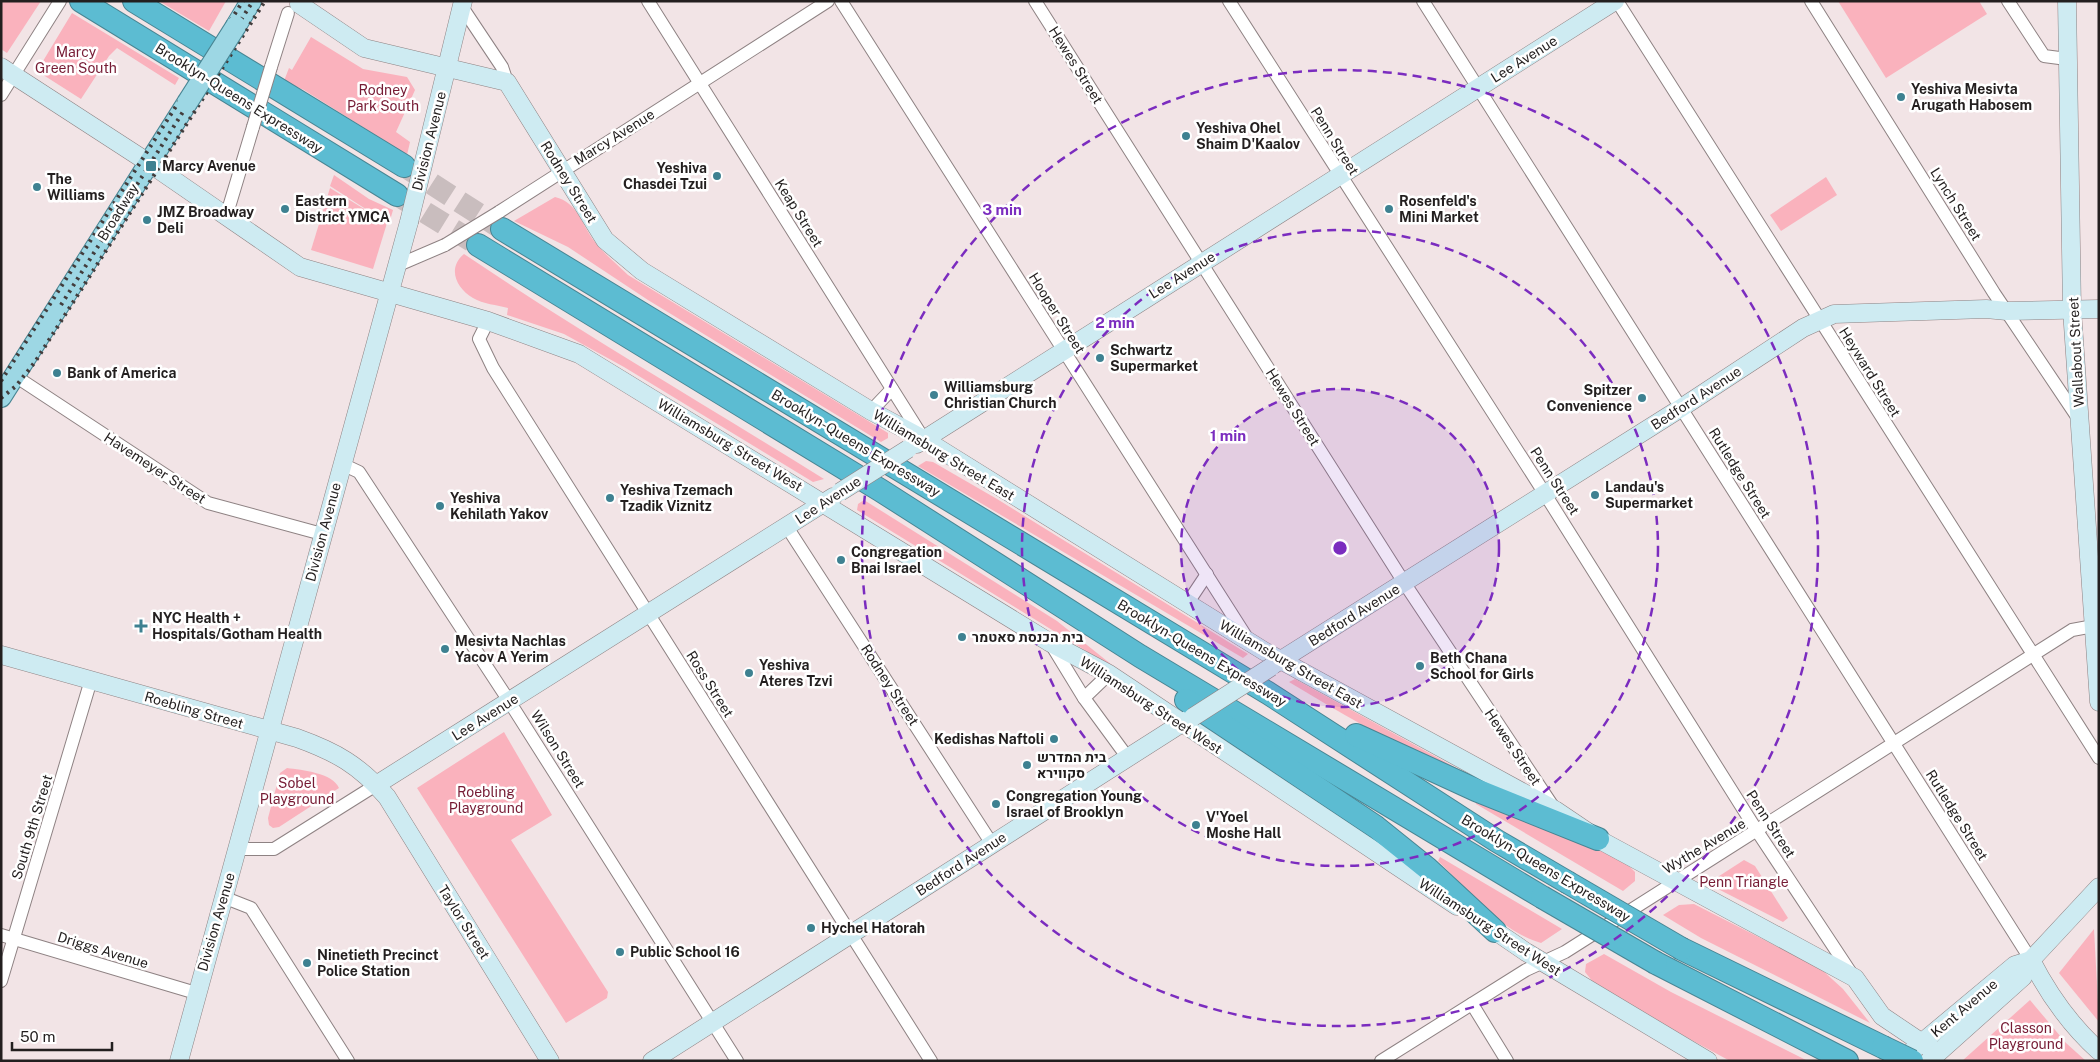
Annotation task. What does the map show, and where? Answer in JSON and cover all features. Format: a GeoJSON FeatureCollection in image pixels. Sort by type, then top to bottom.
{"type":"FeatureCollection","features":[{"type":"Feature","properties":{"kind":"highway","name":"Brooklyn-Queens Expressway"},"geometry":{"type":"LineString","coordinates":[[81,1],[397,195]]}},
{"type":"Feature","properties":{"kind":"highway","name":"Brooklyn-Queens Expressway"},"geometry":{"type":"LineString","coordinates":[[134,1],[413,165]]}},
{"type":"Feature","properties":{"kind":"highway","name":"Brooklyn-Queens Expressway"},"geometry":{"type":"LineString","coordinates":[[500,220],[1268,693],[1497,841],[1682,948],[1892,1054],[1917,1052]]}},
{"type":"Feature","properties":{"kind":"highway","name":"Brooklyn-Queens Expressway"},"geometry":{"type":"LineString","coordinates":[[478,245],[880,490],[1140,656],[1542,897],[1656,963],[1847,1061]]}},
{"type":"Feature","properties":{"kind":"highway"},"geometry":{"type":"LineString","coordinates":[[1140,656],[1150,676],[1376,828],[1427,868],[1495,931]]}},
{"type":"Feature","properties":{"kind":"highway"},"geometry":{"type":"LineString","coordinates":[[1268,693],[1416,764],[1598,838]]}},
{"type":"Feature","properties":{"kind":"main road","name":"Broadway"},"geometry":{"type":"LineString","coordinates":[[1,397],[8,373],[149,163],[251,1]]}},
{"type":"Feature","properties":{"kind":"main road","name":"Lee Avenue"},"geometry":{"type":"LineString","coordinates":[[376,785],[925,440],[1616,1]]}},
{"type":"Feature","properties":{"kind":"main road","name":"Wallabout Street"},"geometry":{"type":"LineString","coordinates":[[2067,1],[2072,310],[2096,625],[2099,702]]}},
{"type":"Feature","properties":{"kind":"main road","name":"Division Avenue"},"geometry":{"type":"LineString","coordinates":[[179,1061],[196,993],[409,222],[413,165],[447,67],[463,4]]}},
{"type":"Feature","properties":{"kind":"main road"},"geometry":{"type":"LineString","coordinates":[[294,8],[364,48],[507,82]]}},
{"type":"Feature","properties":{"kind":"main road"},"geometry":{"type":"LineString","coordinates":[[7,71],[149,163],[300,267],[389,292]]}},
{"type":"Feature","properties":{"kind":"main road","name":"Rodney Street"},"geometry":{"type":"LineString","coordinates":[[507,82],[604,240],[642,271]]}},
{"type":"Feature","properties":{"kind":"main road","name":"Williamsburg Street East"},"geometry":{"type":"LineString","coordinates":[[642,271],[871,411],[925,440],[1248,641],[1276,664],[1555,810],[1598,838],[1855,978],[1882,1016],[1917,1052],[1933,1057]]}},
{"type":"Feature","properties":{"kind":"main road","name":"Williamsburg Street West"},"geometry":{"type":"LineString","coordinates":[[389,292],[488,321],[579,354],[1050,642],[1187,720],[1495,931],[1700,1059]]}},
{"type":"Feature","properties":{"kind":"main road","name":"Bedford Avenue"},"geometry":{"type":"LineString","coordinates":[[652,1061],[1546,494],[1803,328],[1834,314],[1986,309],[2007,311],[2099,309]]}},
{"type":"Feature","properties":{"kind":"main road","name":"Roebling Street"},"geometry":{"type":"LineString","coordinates":[[1,655],[319,746],[358,768],[376,785]]}},
{"type":"Feature","properties":{"kind":"main road","name":"Taylor Street"},"geometry":{"type":"LineString","coordinates":[[376,785],[387,797],[550,1061]]}},
{"type":"Feature","properties":{"kind":"main road","name":"Kent Avenue"},"geometry":{"type":"LineString","coordinates":[[1933,1057],[2022,978],[2031,960],[2099,888]]}},
{"type":"Feature","properties":{"kind":"main road"},"geometry":{"type":"LineString","coordinates":[[2031,960],[2043,984],[2075,1029],[2099,1051]]}},
{"type":"Feature","properties":{"kind":"main road","name":"Kent Avenue"},"geometry":{"type":"LineString","coordinates":[[1917,1052],[2015,965],[2031,960]]}},
{"type":"Feature","properties":{"kind":"street"},"geometry":{"type":"LineString","coordinates":[[1,94],[7,71],[60,1]]}},
{"type":"Feature","properties":{"kind":"street","name":"Keap Street"},"geometry":{"type":"LineString","coordinates":[[648,1],[925,440]]}},
{"type":"Feature","properties":{"kind":"street","name":"Marcy Avenue"},"geometry":{"type":"LineString","coordinates":[[396,266],[445,246],[500,220],[561,170],[828,1]]}},
{"type":"Feature","properties":{"kind":"street","name":"Hooper Street"},"geometry":{"type":"LineString","coordinates":[[842,1],[1248,641]]}},
{"type":"Feature","properties":{"kind":"street","name":"Hewes Street"},"geometry":{"type":"LineString","coordinates":[[1035,1],[1404,584],[1555,810]]}},
{"type":"Feature","properties":{"kind":"street","name":"Penn Street"},"geometry":{"type":"LineString","coordinates":[[1229,1],[1546,494],[1757,832],[1855,978]]}},
{"type":"Feature","properties":{"kind":"street","name":"Rutledge Street"},"geometry":{"type":"LineString","coordinates":[[1423,1],[2031,960]]}},
{"type":"Feature","properties":{"kind":"street","name":"Heyward Street"},"geometry":{"type":"LineString","coordinates":[[1616,1],[2099,758]]}},
{"type":"Feature","properties":{"kind":"street","name":"Lynch Street"},"geometry":{"type":"LineString","coordinates":[[1810,1],[2007,311],[2080,420]]}},
{"type":"Feature","properties":{"kind":"street"},"geometry":{"type":"LineString","coordinates":[[2008,1],[2044,56],[2067,59]]}},
{"type":"Feature","properties":{"kind":"street","name":"Rodney Street"},"geometry":{"type":"LineString","coordinates":[[463,4],[502,68],[507,82]]}},
{"type":"Feature","properties":{"kind":"street"},"geometry":{"type":"LineString","coordinates":[[226,217],[271,67],[294,8]]}},
{"type":"Feature","properties":{"kind":"street","name":"Ross Street"},"geometry":{"type":"LineString","coordinates":[[488,321],[479,339],[492,368],[932,1061]]}},
{"type":"Feature","properties":{"kind":"street","name":"Havemeyer Street"},"geometry":{"type":"LineString","coordinates":[[8,373],[208,503],[322,534]]}},
{"type":"Feature","properties":{"kind":"street"},"geometry":{"type":"LineString","coordinates":[[871,411],[892,389]]}},
{"type":"Feature","properties":{"kind":"street","name":"Wilson Street"},"geometry":{"type":"LineString","coordinates":[[342,464],[359,472],[510,702],[737,1061]]}},
{"type":"Feature","properties":{"kind":"street","name":"Rodney Street"},"geometry":{"type":"LineString","coordinates":[[787,527],[992,844]]}},
{"type":"Feature","properties":{"kind":"street"},"geometry":{"type":"LineString","coordinates":[[1187,604],[1206,574]]}},
{"type":"Feature","properties":{"kind":"street","name":"Wythe Avenue"},"geometry":{"type":"LineString","coordinates":[[1381,1061],[1526,970],[1565,952],[1676,880],[1757,832],[2072,630],[2096,625]]}},
{"type":"Feature","properties":{"kind":"street"},"geometry":{"type":"LineString","coordinates":[[1050,642],[1084,698],[1128,758]]}},
{"type":"Feature","properties":{"kind":"street"},"geometry":{"type":"LineString","coordinates":[[1084,698],[1109,674]]}},
{"type":"Feature","properties":{"kind":"street","name":"South 9th Street"},"geometry":{"type":"LineString","coordinates":[[1,981],[91,680]]}},
{"type":"Feature","properties":{"kind":"street","name":"Lee Avenue"},"geometry":{"type":"LineString","coordinates":[[236,849],[274,849],[376,785]]}},
{"type":"Feature","properties":{"kind":"street"},"geometry":{"type":"LineString","coordinates":[[223,898],[251,908],[348,1061]]}},
{"type":"Feature","properties":{"kind":"street","name":"Driggs Avenue"},"geometry":{"type":"LineString","coordinates":[[1,935],[196,993]]}},
{"type":"Feature","properties":{"kind":"street"},"geometry":{"type":"LineString","coordinates":[[1472,1004],[1507,1061]]}},
{"type":"Feature","properties":{"kind":"green space"},"geometry":{"type":"Polygon","coordinates":[[[1,1],[41,1],[7,53],[1,49],[1,1]]]}},
{"type":"Feature","properties":{"kind":"green space"},"geometry":{"type":"Polygon","coordinates":[[[159,1],[226,1],[209,31],[159,1]]]}},
{"type":"Feature","properties":{"kind":"green space"},"geometry":{"type":"Polygon","coordinates":[[[1838,1],[1979,1],[1987,14],[1886,78],[1838,1]]]}},
{"type":"Feature","properties":{"kind":"green space","name":"Marcy Green South"},"geometry":{"type":"Polygon","coordinates":[[[72,13],[179,78],[175,85],[117,48],[109,56],[81,99],[37,71],[72,13]]]}},
{"type":"Feature","properties":{"kind":"green space","name":"Rodney Park South"},"geometry":{"type":"Polygon","coordinates":[[[311,37],[363,69],[407,77],[415,90],[396,132],[410,142],[407,155],[304,90],[284,81],[289,68],[292,70],[311,37]]]}},
{"type":"Feature","properties":{"kind":"green space"},"geometry":{"type":"Polygon","coordinates":[[[334,175],[369,199],[393,210],[389,224],[330,186],[334,175]]]}},
{"type":"Feature","properties":{"kind":"green space"},"geometry":{"type":"Polygon","coordinates":[[[1826,177],[1837,195],[1781,231],[1770,215],[1826,177]]]}},
{"type":"Feature","properties":{"kind":"green space"},"geometry":{"type":"Polygon","coordinates":[[[330,188],[387,223],[373,269],[311,250],[330,188]]]}},
{"type":"Feature","properties":{"kind":"green space"},"geometry":{"type":"Polygon","coordinates":[[[555,197],[563,200],[574,209],[590,236],[606,255],[628,275],[888,433],[888,438],[881,442],[648,300],[568,247],[514,221],[555,197]]]}},
{"type":"Feature","properties":{"kind":"green space"},"geometry":{"type":"Polygon","coordinates":[[[464,254],[598,340],[824,479],[813,482],[624,367],[564,334],[507,315],[508,308],[473,298],[462,289],[456,278],[456,265],[464,254]]]}},
{"type":"Feature","properties":{"kind":"green space"},"geometry":{"type":"Polygon","coordinates":[[[926,461],[933,462],[997,499],[1248,654],[1243,658],[918,466],[926,461]]]}},
{"type":"Feature","properties":{"kind":"green space"},"geometry":{"type":"Polygon","coordinates":[[[864,500],[1057,621],[1122,673],[857,510],[858,504],[864,500]]]}},
{"type":"Feature","properties":{"kind":"green space"},"geometry":{"type":"Polygon","coordinates":[[[1295,679],[1460,770],[1415,752],[1351,719],[1289,682],[1295,679]]]}},
{"type":"Feature","properties":{"kind":"green space","name":"Roebling Playground"},"geometry":{"type":"Polygon","coordinates":[[[504,732],[552,815],[511,840],[608,992],[607,998],[566,1023],[417,788],[504,732]]]}},
{"type":"Feature","properties":{"kind":"green space","name":"Sobel Playground"},"geometry":{"type":"Polygon","coordinates":[[[287,768],[308,771],[324,776],[336,783],[339,788],[279,827],[273,828],[269,825],[268,818],[280,773],[287,768]]]}},
{"type":"Feature","properties":{"kind":"green space"},"geometry":{"type":"Polygon","coordinates":[[[1475,801],[1567,834],[1627,864],[1635,872],[1635,881],[1623,891],[1476,804],[1475,801]]]}},
{"type":"Feature","properties":{"kind":"green space"},"geometry":{"type":"Polygon","coordinates":[[[1440,857],[1562,929],[1541,943],[1512,929],[1499,920],[1438,861],[1440,857]]]}},
{"type":"Feature","properties":{"kind":"green space","name":"Penn Triangle"},"geometry":{"type":"Polygon","coordinates":[[[1744,860],[1755,866],[1788,918],[1783,922],[1714,887],[1713,880],[1744,860]]]}},
{"type":"Feature","properties":{"kind":"green space"},"geometry":{"type":"Polygon","coordinates":[[[1694,904],[1821,969],[1843,989],[1870,1023],[1701,938],[1663,915],[1679,905],[1694,904]]]}},
{"type":"Feature","properties":{"kind":"green space"},"geometry":{"type":"Polygon","coordinates":[[[2094,929],[2099,1022],[2059,973],[2094,929]]]}},
{"type":"Feature","properties":{"kind":"green space"},"geometry":{"type":"Polygon","coordinates":[[[1604,954],[1671,992],[1808,1061],[1730,1061],[1593,982],[1585,972],[1586,964],[1604,954]]]}},
{"type":"Feature","properties":{"kind":"green space","name":"Classon Playground"},"geometry":{"type":"Polygon","coordinates":[[[2030,1000],[2066,1043],[2086,1061],[1962,1061],[2030,1000]]]}},
{"type":"Feature","properties":{"kind":"tunnel"},"geometry":{"type":"LineString","coordinates":[[404,166],[502,229]]}},
{"type":"Feature","properties":{"kind":"tunnel"},"geometry":{"type":"LineString","coordinates":[[397,195],[478,245]]}},
{"type":"Feature","properties":{"kind":"railway"},"geometry":{"type":"LineString","coordinates":[[1,381],[243,1]]}},
{"type":"Feature","properties":{"kind":"railway"},"geometry":{"type":"LineString","coordinates":[[61,305],[253,1]]}},
{"type":"Feature","properties":{"kind":"railway"},"geometry":{"type":"LineString","coordinates":[[1,398],[16,386],[35,362],[265,1]]}},
{"type":"Feature","properties":{"kind":"place","name":"Yeshiva Mesivta Arugath Habosem"},"geometry":{"type":"Point","coordinates":[1901,97]}},
{"type":"Feature","properties":{"kind":"place","name":"Yeshiva Ohel Shaim D'Kaalov"},"geometry":{"type":"Point","coordinates":[1186,136]}},
{"type":"Feature","properties":{"kind":"place","name":"Marcy Avenue"},"geometry":{"type":"Point","coordinates":[151,166]}},
{"type":"Feature","properties":{"kind":"place","name":"Yeshiva Chasdei Tzui"},"geometry":{"type":"Point","coordinates":[717,176]}},
{"type":"Feature","properties":{"kind":"place","name":"The Williams"},"geometry":{"type":"Point","coordinates":[37,187]}},
{"type":"Feature","properties":{"kind":"place","name":"Eastern District YMCA"},"geometry":{"type":"Point","coordinates":[285,209]}},
{"type":"Feature","properties":{"kind":"place","name":"Rosenfeld's Mini Market"},"geometry":{"type":"Point","coordinates":[1389,209]}},
{"type":"Feature","properties":{"kind":"place","name":"JMZ Broadway Deli"},"geometry":{"type":"Point","coordinates":[147,220]}},
{"type":"Feature","properties":{"kind":"place","name":"Schwartz Supermarket"},"geometry":{"type":"Point","coordinates":[1100,358]}},
{"type":"Feature","properties":{"kind":"place","name":"Bank of America"},"geometry":{"type":"Point","coordinates":[57,373]}},
{"type":"Feature","properties":{"kind":"place","name":"Williamsburg Christian Church"},"geometry":{"type":"Point","coordinates":[934,395]}},
{"type":"Feature","properties":{"kind":"place","name":"Spitzer Convenience"},"geometry":{"type":"Point","coordinates":[1642,398]}},
{"type":"Feature","properties":{"kind":"place","name":"Landau's Supermarket"},"geometry":{"type":"Point","coordinates":[1595,495]}},
{"type":"Feature","properties":{"kind":"place","name":"Yeshiva Tzemach Tzadik Viznitz"},"geometry":{"type":"Point","coordinates":[610,498]}},
{"type":"Feature","properties":{"kind":"place","name":"Yeshiva Kehilath Yakov"},"geometry":{"type":"Point","coordinates":[440,506]}},
{"type":"Feature","properties":{"kind":"place","name":"Congregation Bnai Israel"},"geometry":{"type":"Point","coordinates":[841,560]}},
{"type":"Feature","properties":{"kind":"place","name":"NYC Health + Hospitals/Gotham Health"},"geometry":{"type":"Point","coordinates":[141,626]}},
{"type":"Feature","properties":{"kind":"place","name":"בית הכנסת סאטמר"},"geometry":{"type":"Point","coordinates":[962,637]}},
{"type":"Feature","properties":{"kind":"place","name":"Mesivta Nachlas Yacov A Yerim"},"geometry":{"type":"Point","coordinates":[445,649]}},
{"type":"Feature","properties":{"kind":"place","name":"Beth Chana School for Girls"},"geometry":{"type":"Point","coordinates":[1420,666]}},
{"type":"Feature","properties":{"kind":"place","name":"Yeshiva Ateres Tzvi"},"geometry":{"type":"Point","coordinates":[749,673]}},
{"type":"Feature","properties":{"kind":"place","name":"Kedishas Naftoli"},"geometry":{"type":"Point","coordinates":[1054,739]}},
{"type":"Feature","properties":{"kind":"place","name":"בית המדרש סקווירא"},"geometry":{"type":"Point","coordinates":[1027,765]}},
{"type":"Feature","properties":{"kind":"place","name":"Congregation Young Israel of Brooklyn"},"geometry":{"type":"Point","coordinates":[996,804]}},
{"type":"Feature","properties":{"kind":"place","name":"V'Yoel Moshe Hall"},"geometry":{"type":"Point","coordinates":[1196,825]}},
{"type":"Feature","properties":{"kind":"place","name":"Hychel Hatorah"},"geometry":{"type":"Point","coordinates":[811,928]}},
{"type":"Feature","properties":{"kind":"place","name":"Public School 16"},"geometry":{"type":"Point","coordinates":[620,952]}},
{"type":"Feature","properties":{"kind":"place","name":"Ninetieth Precinct Police Station"},"geometry":{"type":"Point","coordinates":[307,963]}}]}
